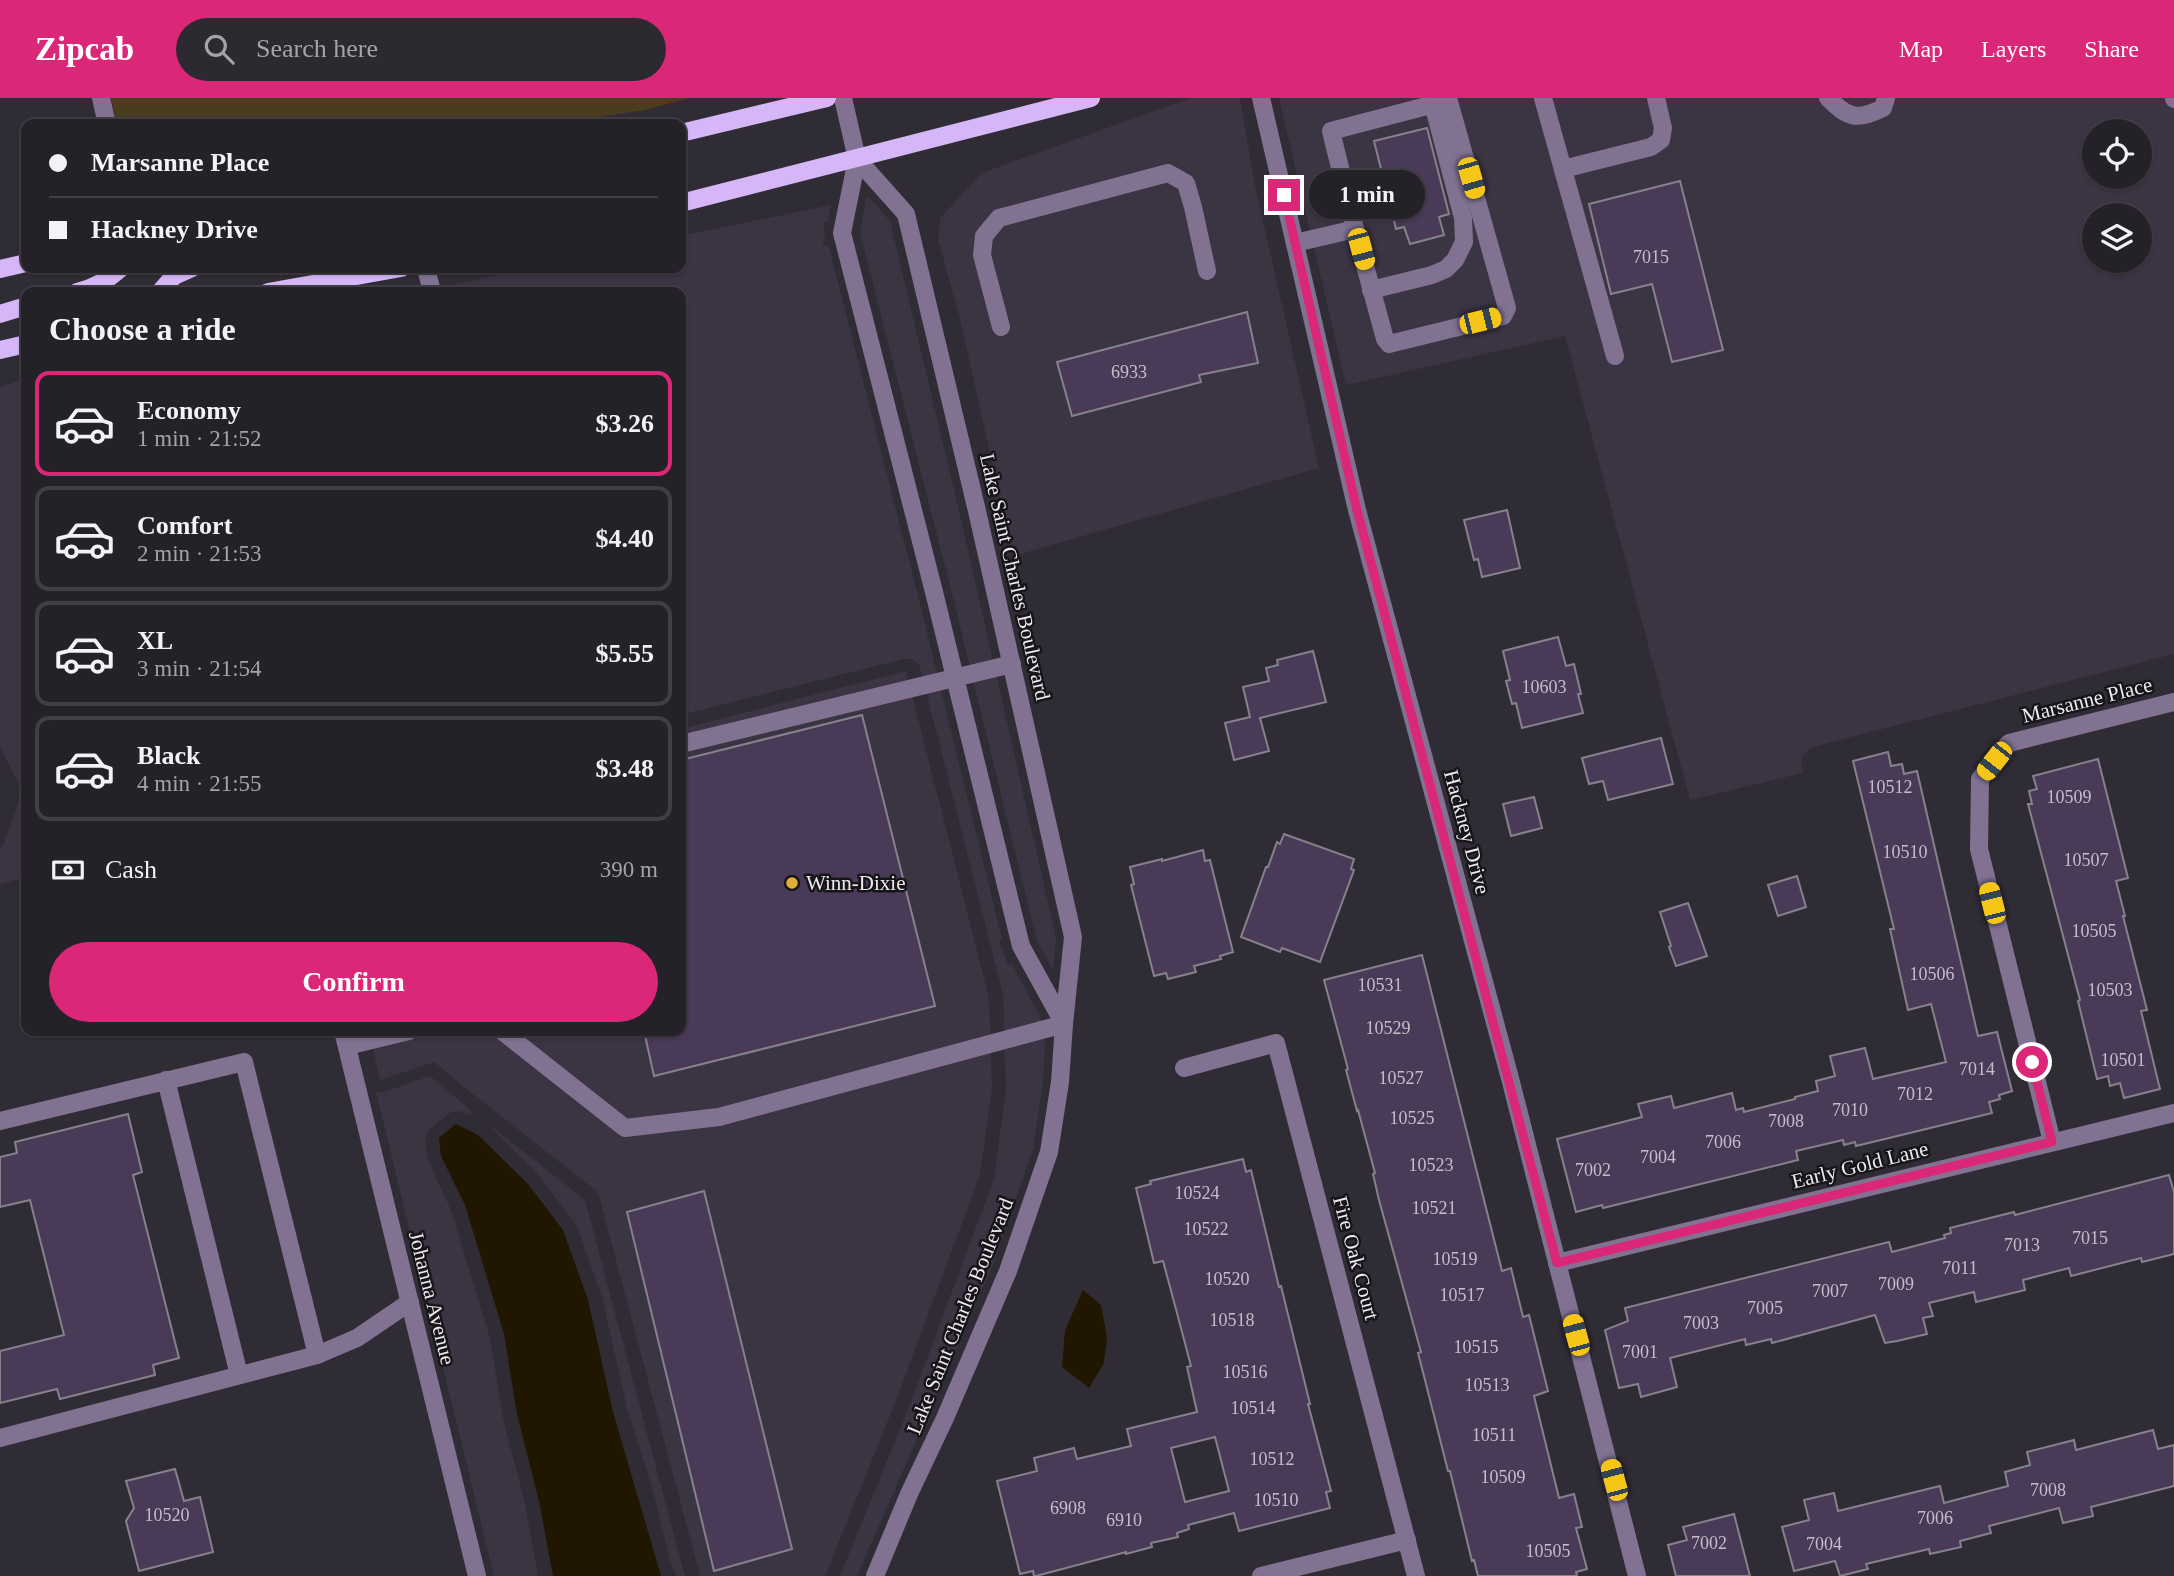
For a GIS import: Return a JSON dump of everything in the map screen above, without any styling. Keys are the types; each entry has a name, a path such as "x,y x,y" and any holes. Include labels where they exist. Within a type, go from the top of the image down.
{"main road":[{"path":"686,132 827,98"},
{"path":"686,203 1091,98"},
{"path":"0,269 21,263"},
{"path":"90,287 115,273"},
{"path":"164,287 174,276 181,273"},
{"path":"296,287 373,273"},
{"path":"0,314 21,308"},
{"path":"0,350 21,345"}],"street":[{"path":"101,98 106,119"},
{"name":"Lake Saint Charles Boulevard","path":"843,98 857,159 842,233 956,677 1021,946 1063,1024"},
{"name":"Hackney Drive","path":"1261,98 1357,510 1557,1263 1637,1576"},
{"path":"1543,98 1615,356"},
{"path":"1563,169 1651,147 1661,140 1663,128 1656,98"},
{"path":"1828,98 1842,113 1864,117 1882,108 1886,98"},
{"path":"1443,101 1507,308 1503,316 1389,344 1385,339 1371,290 1331,131 1443,101"},
{"path":"1371,290 1446,269 1455,260 1464,242 1463,218 1443,101"},
{"name":"Lake Saint Charles Boulevard","path":"857,159 906,214 1073,937 1063,1024 1060,1082 1049,1152 1008,1271 875,1576"},
{"path":"1001,327 982,255 984,236 999,218 1168,173 1185,184 1193,207 1207,271"},
{"path":"1295,243 1355,229"},
{"path":"686,743 1012,664"},
{"name":"Marsanne Place","path":"2052,1142 1979,849 1980,779 2009,743 2174,702"},
{"path":"508,1036 625,1128 719,1117 1063,1024"},
{"path":"345,1038 363,1036"},
{"name":"Johanna Avenue","path":"345,1038 477,1576"},
{"name":"Fire Oak Court","path":"1184,1068 1276,1043 1416,1576"},
{"path":"0,1121 244,1062 317,1355"},
{"path":"166,1080 239,1375"},
{"name":"Early Gold Lane","path":"1557,1263 2174,1113"},
{"path":"0,1438 317,1355 357,1338 410,1302"},
{"path":"1261,1576 1407,1540"}],"shaded area":[{"path":"111,98 689,98 645,110 585,119 116,119"},
{"path":"1190,98 1240,98 1255,186 1319,468 1013,556 960,319 938,239 940,218 982,173"},
{"path":"1279,98 2174,98 2174,654 1812,747 1802,756 1803,773 1690,800 1565,336 1346,385"},
{"path":"869,197 890,221 960,515 1056,938 1053,970 1037,941 860,232 866,198"},
{"path":"831,205 828,221 823,223 823,246 829,247 918,596 1002,939 999,941 1008,965 1012,964 1046,1028 1043,1081 1033,1149 992,1267 857,1576 840,1576 909,1407 994,1179 1006,1089 1003,994 919,664 912,659 903,659 686,714 686,287 443,287 507,273 686,273 686,235"},
{"path":"21,381 21,796 20,787 0,746 0,387"},
{"path":"906,671 989,998 992,1088 980,1175 895,1403 825,1576 700,1576 598,1192 434,1062 380,1080 370,1036 686,1036 686,728"},
{"path":"21,796 21,878 0,884 0,848"},
{"path":"430,1076 474,1113 468,1115 460,1111 451,1112 430,1129 425,1136 427,1158 451,1210 490,1338 503,1418 525,1504 538,1576 494,1576 376,1092 384,1092"},
{"path":"486,1122 585,1200 685,1576 676,1576 670,1560 653,1491 627,1408 602,1297 577,1226 540,1177"},
{"path":"456,1124 478,1135 528,1184 563,1230 588,1300 613,1412 661,1576 553,1576 539,1501 517,1414 504,1334 465,1205 441,1156 439,1138"},
{"path":"1083,1290 1101,1305 1107,1337 1104,1363 1089,1388 1062,1367 1065,1330"}],"building":[{"path":"1427,128 1449,214 1439,217 1444,235 1410,244 1404,227 1396,229 1374,141"},
{"path":"1680,181 1723,350 1672,362 1652,284 1611,294 1589,204"},
{"path":"1247,312 1258,363 1199,375 1201,382 1072,416 1057,362"},
{"path":"1507,510 1520,568 1482,577 1478,559 1474,560 1464,520"},
{"path":"1558,637 1566,666 1574,664 1583,713 1522,728 1516,703 1512,704 1506,681 1510,680 1503,651"},
{"path":"1313,651 1326,702 1260,718 1269,751 1234,760 1225,723 1250,717 1243,687 1269,681 1266,668 1278,665 1277,660"},
{"name":"Winn-Dixie","path":"862,715 935,1006 654,1076 645,1036 686,1036 686,759"},
{"path":"1661,738 1673,784 1608,800 1603,781 1589,784 1582,758"},
{"path":"1888,752 1891,766 1902,764 1904,774 1917,771 1978,1036 1997,1032 2012,1091 1989,1102 1992,1113 1856,1146 1855,1142 1844,1145 1843,1140 1796,1151 1798,1160 1603,1208 1602,1205 1576,1212 1557,1139 1642,1117 1638,1104 1671,1096 1674,1108 1732,1093 1736,1110 1743,1108 1744,1112 1818,1091 1816,1081 1835,1076 1830,1056 1865,1048 1873,1079 1946,1062 1931,1004 1908,1010 1890,929 1894,929 1853,761"},
{"path":"2098,759 2128,878 2116,881 2147,1010 2141,1011 2160,1089 2124,1098 2120,1083 2110,1086 2108,1076 2097,1079 2078,1001 2080,1000 2028,804 2032,804 2029,791 2037,789 2033,776"},
{"path":"1534,797 1542,828 1511,836 1503,804"},
{"path":"1284,834 1354,859 1351,869 1354,870 1320,962 1282,948 1280,952 1241,937 1266,867 1277,842 1280,844"},
{"path":"1203,850 1205,861 1210,860 1233,952 1220,956 1221,959 1194,966 1196,972 1168,979 1166,973 1154,976 1131,885 1134,884 1130,867"},
{"path":"1797,876 1806,907 1778,916 1768,885"},
{"path":"1688,903 1707,956 1676,966 1660,912"},
{"path":"1422,955 1502,1271 1511,1268 1523,1317 1529,1315 1548,1391 1534,1396 1559,1498 1574,1494 1582,1527 1576,1528 1587,1569 1576,1572 1577,1576 1478,1576 1448,1471 1418,1353 1421,1352 1346,1070 1348,1069 1324,980"},
{"path":"128,1114 142,1172 133,1175 179,1358 153,1365 155,1375 60,1399 57,1389 0,1403 0,1351 64,1335 30,1200 0,1207 0,1157 17,1153 15,1142"},
{"path":"1243,1159 1246,1172 1251,1170 1331,1491 1326,1492 1330,1508 1239,1531 1234,1513 1188,1525 1189,1529 1177,1533 1178,1537 1151,1543 1152,1547 1036,1576 1033,1571 1020,1574 997,1481 1037,1471 1034,1458 1074,1448 1077,1459 1131,1446 1127,1429 1197,1412 1187,1367 1191,1366 1163,1261 1154,1263 1136,1188 1151,1184 1150,1181","holes":["1215,1437 1229,1491 1185,1502 1171,1448"]},
{"path":"2169,1175 2174,1192 2174,1254 2142,1262 2141,1258 2071,1276 2069,1268 2023,1280 2025,1290 1976,1302 1974,1292 1929,1303 1933,1316 1923,1318 1927,1334 1885,1343 1875,1315 1772,1343 1771,1339 1746,1345 1745,1339 1670,1358 1677,1387 1641,1397 1638,1384 1619,1388 1605,1330 1628,1321 1625,1308 1889,1242 1892,1252 1945,1238 1944,1235 1951,1233 1950,1228 2014,1212 2015,1215"},
{"path":"704,1191 792,1549 714,1571 627,1212"},
{"path":"2153,1430 2158,1449 2174,1445 2174,1486 2091,1507 2093,1516 2063,1523 2059,1508 1989,1526 1991,1533 1960,1541 1961,1547 1930,1554 1929,1549 1866,1564 1868,1569 1840,1576 1835,1561 1794,1571 1782,1527 1809,1520 1804,1500 1834,1493 1838,1511 1940,1486 1944,1503 2008,1486 2005,1472 2030,1465 2027,1452 2074,1440 2076,1450"},
{"path":"175,1469 184,1501 200,1497 213,1552 139,1571 126,1521 134,1508 126,1481"},
{"path":"1734,1514 1750,1576 1676,1576 1668,1545 1687,1540 1683,1527"}],"place":[{"name":"Winn-Dixie","path":"792,883"}],"route":[{"path":"1284,195 1357,510 1557,1263 2052,1142 2032,1062"}]}
